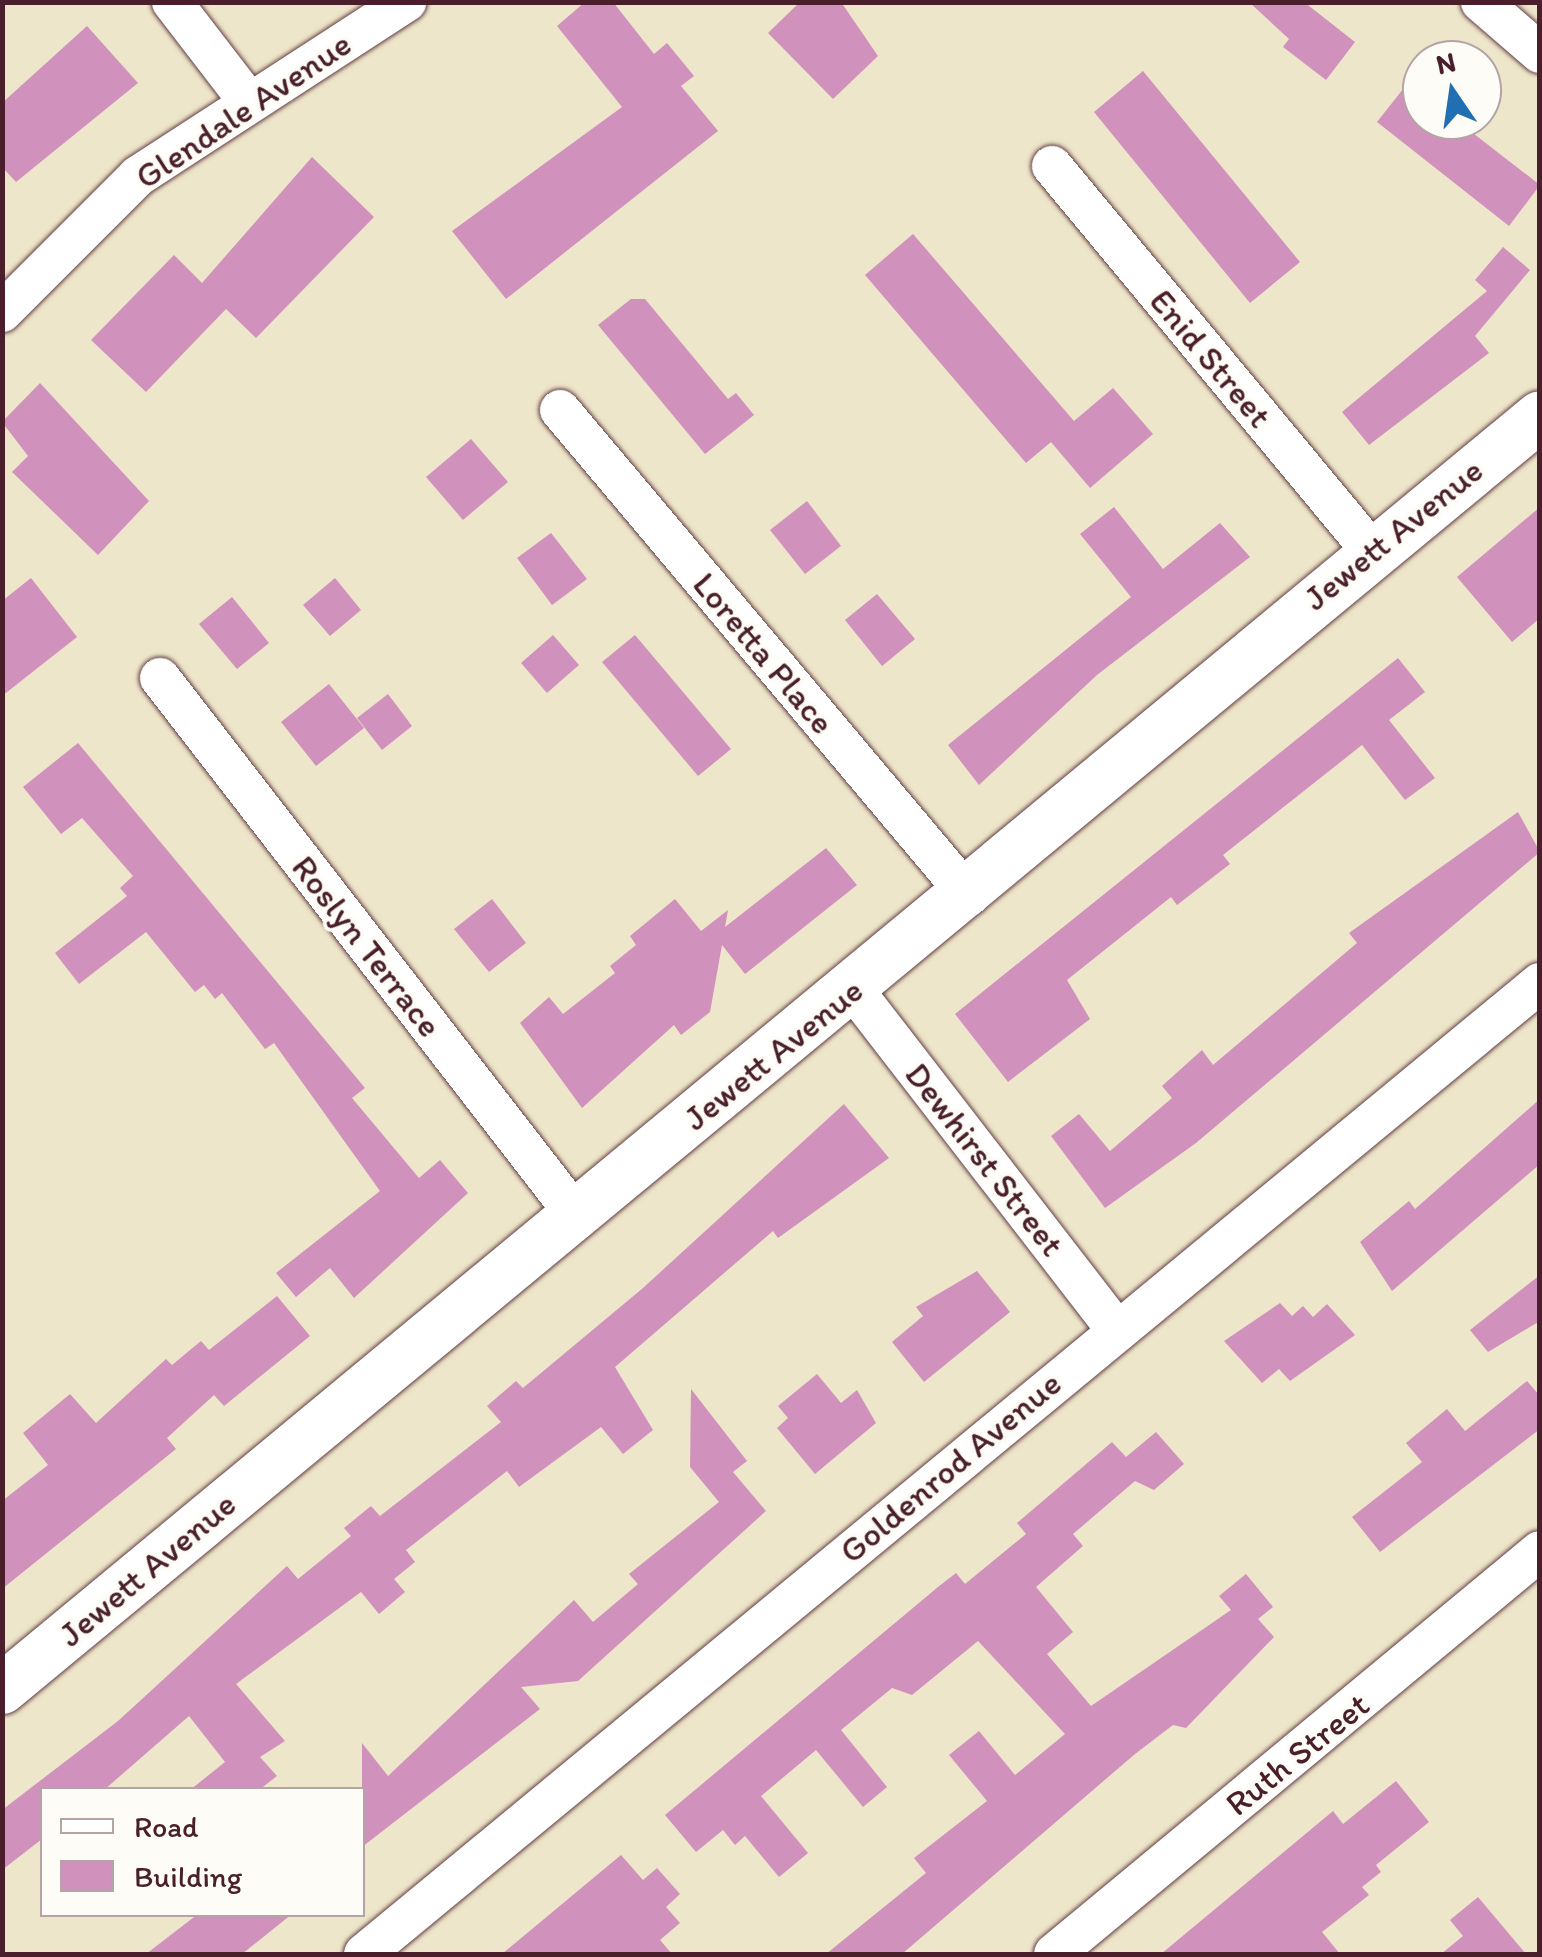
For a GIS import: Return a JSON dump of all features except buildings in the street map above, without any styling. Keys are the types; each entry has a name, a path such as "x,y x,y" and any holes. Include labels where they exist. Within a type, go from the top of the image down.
{"main road":[{"name":"Jewett Avenue","path":"2,1689 575,1214 969,896 1370,549 1540,416"}],"street":[{"path":"172,2 250,102"},
{"name":"Glendale Avenue","path":"2,312 138,176 406,2"},
{"path":"1480,2 1540,54"},
{"name":"Enid Street","path":"1052,166 1370,549"},
{"name":"Loretta Place","path":"560,410 969,896"},
{"name":"Roslyn Terrace","path":"160,678 575,1214"},
{"name":"Goldenrod Avenue","path":"364,1954 1116,1329 1540,983"},
{"name":"Dewhirst Street","path":"853,989 1116,1329"},
{"name":"Ruth Street","path":"1054,1954 1540,1551"}]}
